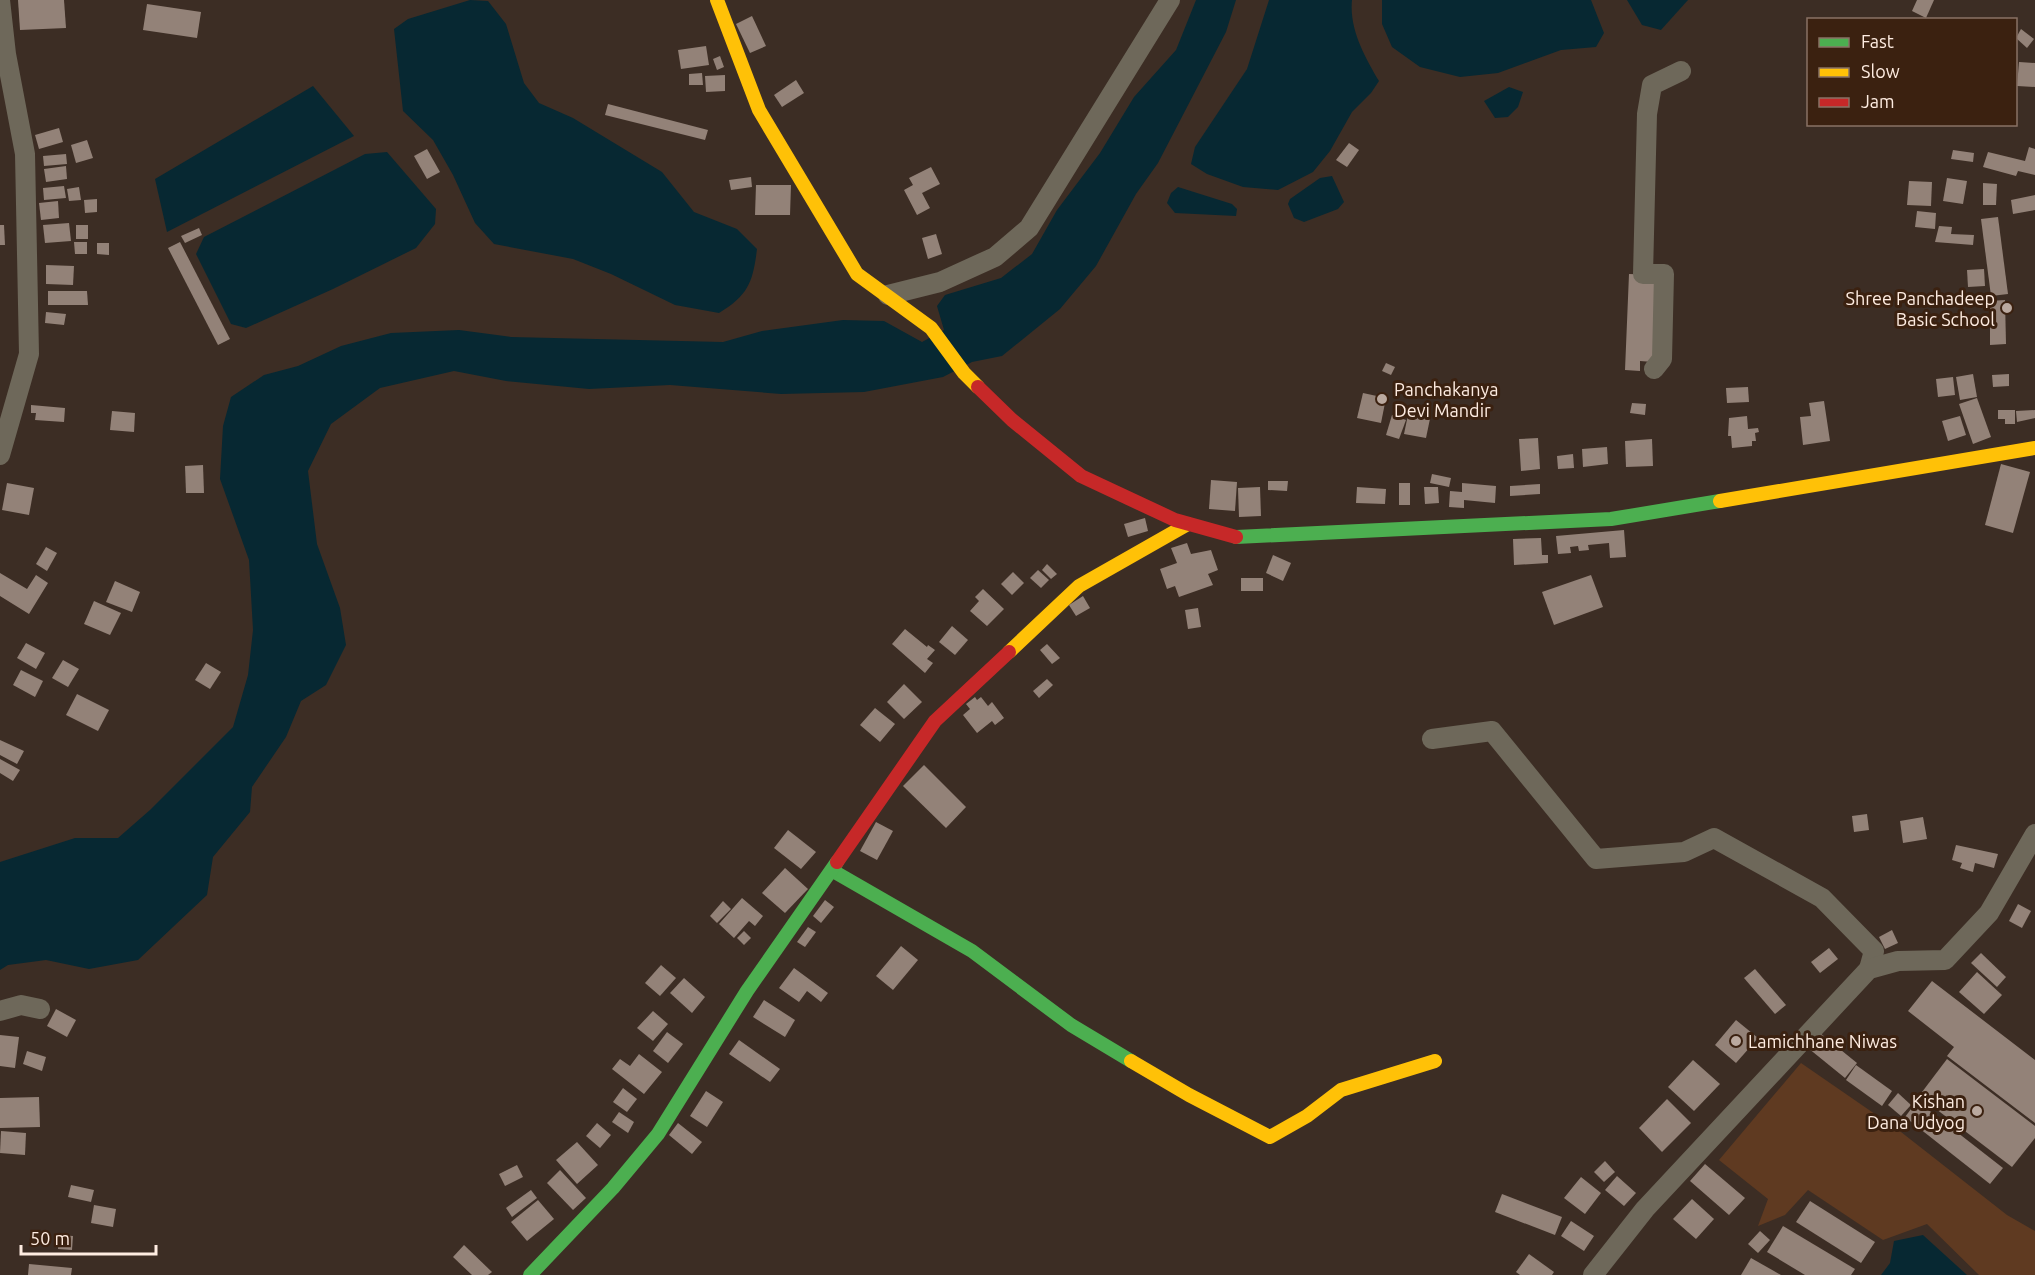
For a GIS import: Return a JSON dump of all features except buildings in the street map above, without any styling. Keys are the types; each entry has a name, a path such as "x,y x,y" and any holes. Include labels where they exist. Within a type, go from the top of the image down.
{"street":[{"path":"0,0 6,54 25,154 29,354 0,455"},
{"path":"717,0 759,110 821,210 857,274 931,328 964,374 1012,420 1081,476 1188,524 1239,538 1611,519 2035,448"},
{"path":"888,295 940,282 995,257 1029,228 1170,0"},
{"path":"1654,369 1662,359 1664,274 1643,274 1647,114 1652,85 1681,71"},
{"path":"530,1275 613,1188 658,1134 747,991 833,871 935,721 1079,586 1188,524"},
{"path":"1432,739 1492,730 1596,859 1684,852 1714,838 1822,898 1874,951 1869,969 1645,1209 1593,1275"},
{"path":"1869,969 1898,961 1945,960 1989,913 2035,834"},
{"path":"833,871 972,951 1071,1025 1189,1095 1270,1137 1307,1116 1341,1090 1435,1061"},
{"path":"0,1011 21,1005 40,1009"}],"shaded area":[{"path":"1801,1063 1901,1132 2007,1215 2035,1231 2035,1275 1979,1275 1927,1224 1883,1240 1808,1190 1785,1215 1758,1226 1768,1199 1719,1160"}],"water":[{"path":"470,0 488,1 506,24 524,83 539,103 573,118 662,172 694,212 737,229 757,249 751,279 737,300 719,313 675,305 611,274 573,259 494,244 475,223 453,175 433,140 403,111 394,29 408,19"},
{"path":"1196,0 1236,0 1226,32 1158,163 1136,194 1096,266 1060,309 1002,356 972,362 943,377 864,392 781,394 670,385 589,389 506,381 454,371 380,388 331,424 308,471 317,544 340,608 346,645 326,685 301,701 286,737 252,787 250,812 213,857 207,895 138,960 89,969 46,960 8,965 0,970 0,862 75,838 118,838 150,810 233,727 248,675 253,630 249,560 220,479 223,426 231,397 264,375 298,366 341,346 391,333 459,330 511,337 723,342 762,331 843,320 884,321 922,342 944,330 937,306 945,295 1001,278 1032,254 1057,210 1100,153 1134,97 1176,50"},
{"path":"1269,0 1352,0 1356,32 1379,81 1371,93 1352,112 1330,151 1313,172 1278,190 1243,187 1207,174 1191,164 1195,147 1247,69"},
{"path":"1382,0 1591,0 1604,33 1596,47 1561,50 1498,73 1460,77 1420,67 1392,47 1382,24"},
{"path":"1627,0 1688,0 1661,30 1642,25"},
{"path":"313,86 354,136 167,232 155,179"},
{"path":"1509,87 1523,92 1518,107 1508,117 1495,118 1484,101"},
{"path":"387,152 436,209 435,224 416,248 246,328 231,324 196,254 204,237 365,154"},
{"path":"1332,176 1344,202 1338,209 1304,222 1294,218 1288,204 1290,199 1320,178"},
{"path":"1178,187 1232,204 1237,209 1236,216 1175,213 1167,203 1171,193"},
{"path":"1923,1235 1967,1275 1881,1275 1890,1263 1894,1241"}],"traffic: fast":[{"path":"1236,537 1611,519 1720,501"},
{"path":"530,1275 613,1188 658,1134 747,991 837,862"},
{"path":"833,871 972,951 1071,1025 1131,1061"}],"traffic: slow":[{"path":"717,0 759,110 857,274 931,328 964,373 978,387"},
{"path":"1720,501 2035,448"},
{"path":"1009,652 1079,586 1188,524"},
{"path":"1131,1061 1189,1095 1270,1137 1307,1116 1341,1090 1435,1061"}],"traffic: jam":[{"path":"978,387 1012,420 1081,476 1175,520 1236,537"},
{"path":"837,862 935,721 1009,652"}],"place":[{"name":"Shree Panchadeep Basic School","path":"2007,308"},
{"name":"Panchakanya Devi Mandir","path":"1382,399"},
{"name":"Lamichhane Niwas","path":"1736,1041"},
{"name":"Kishan Dana Udyog","path":"1977,1111"}]}
